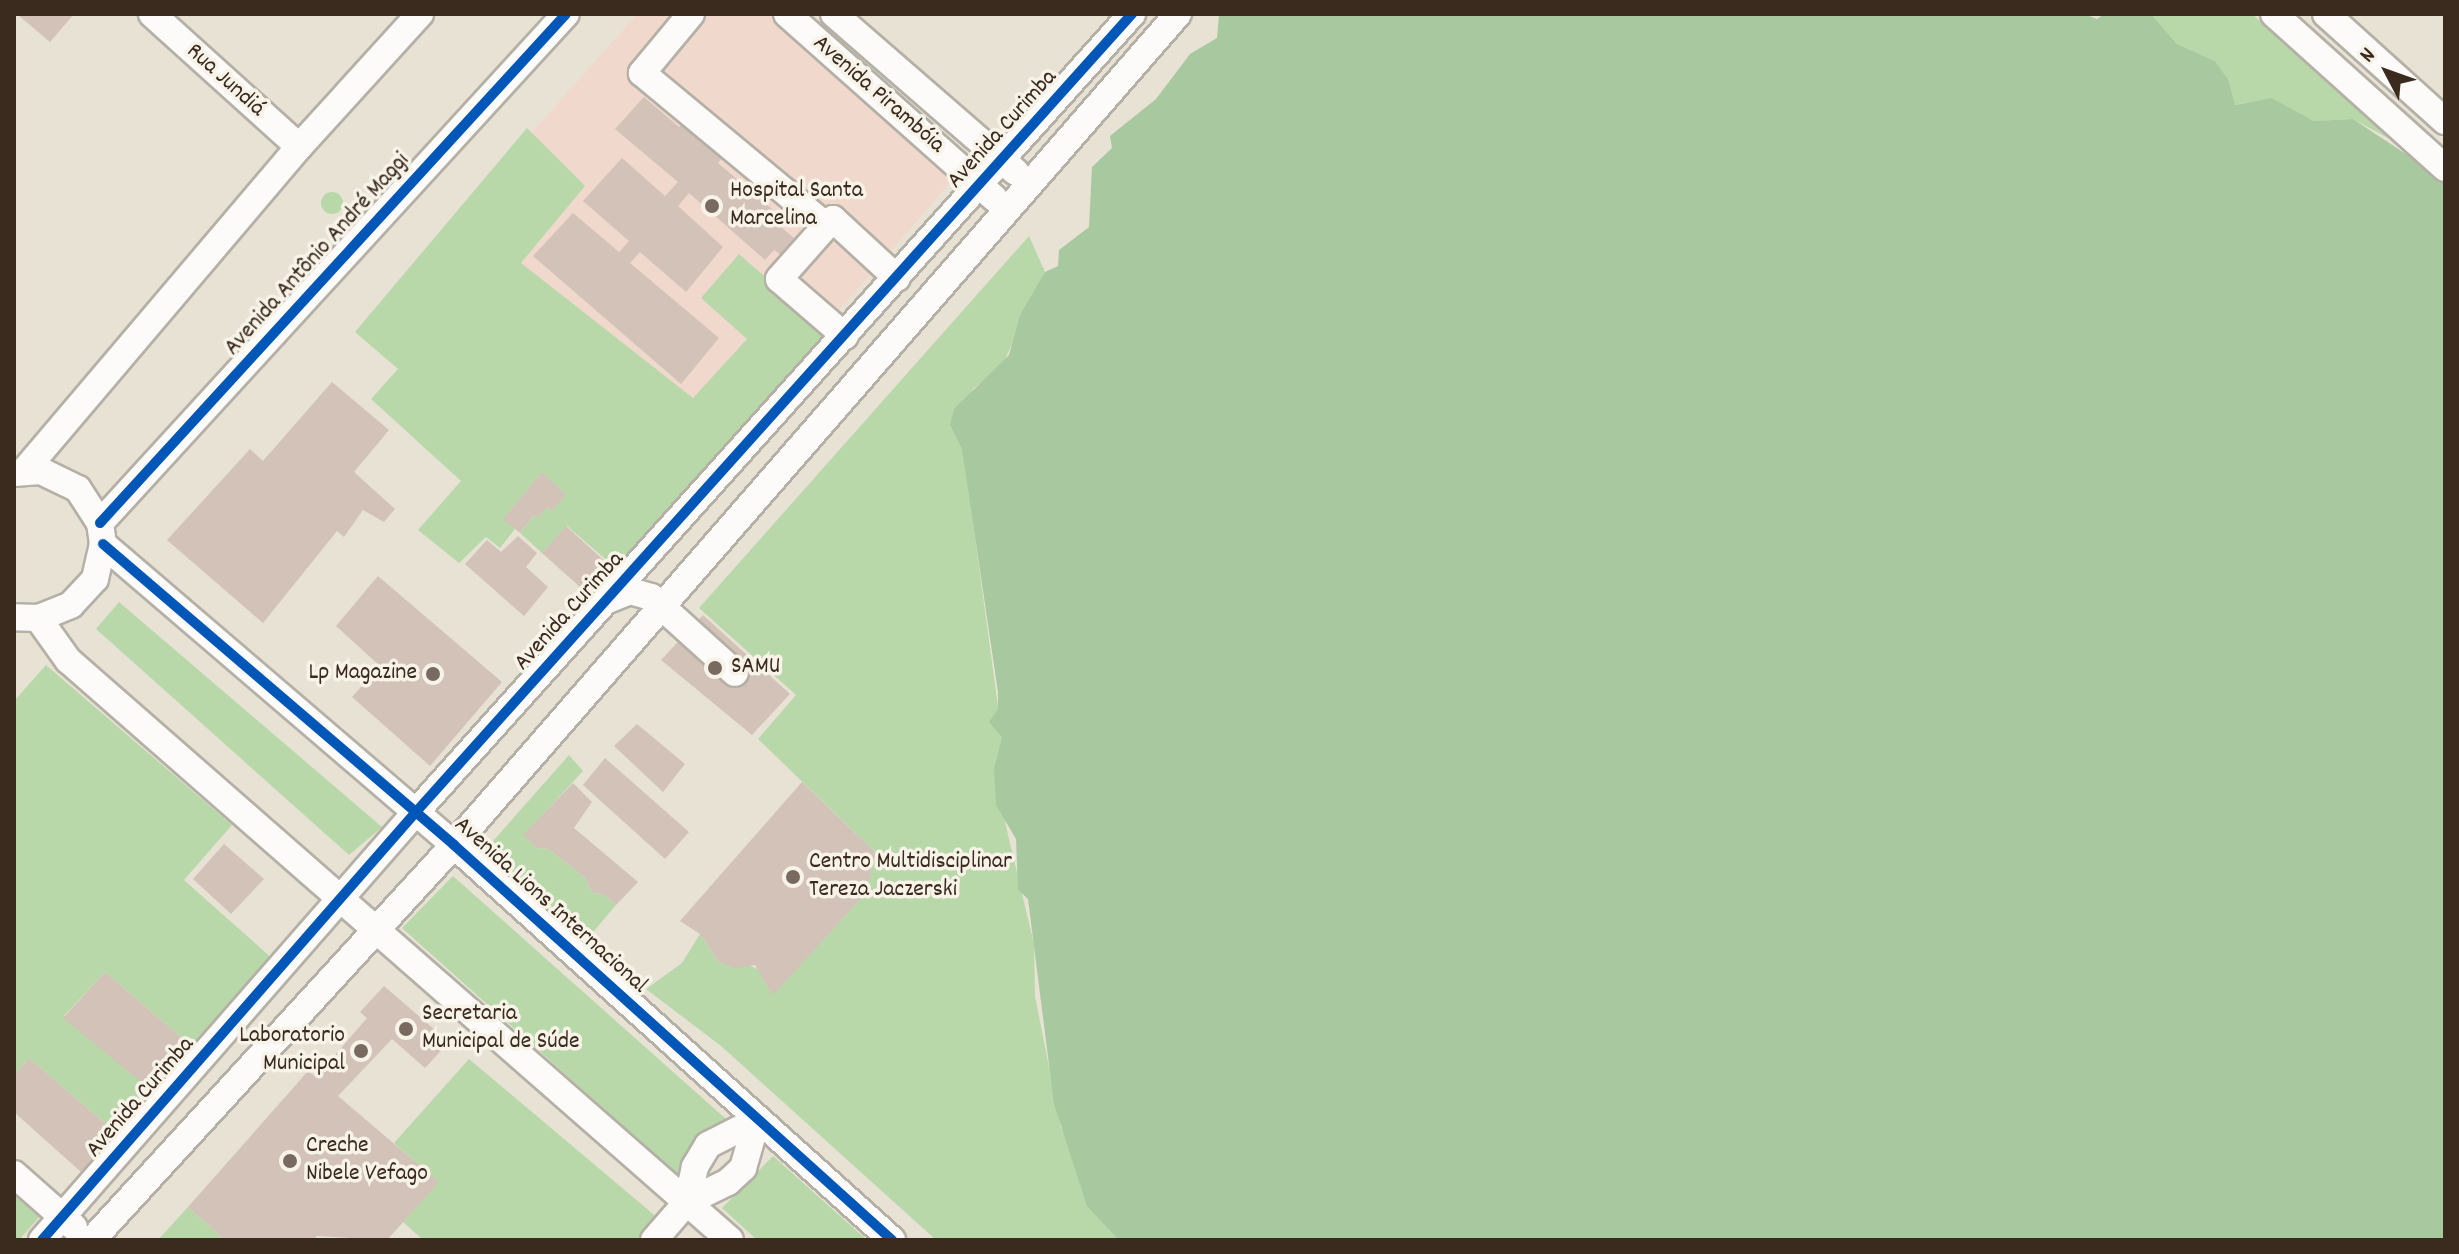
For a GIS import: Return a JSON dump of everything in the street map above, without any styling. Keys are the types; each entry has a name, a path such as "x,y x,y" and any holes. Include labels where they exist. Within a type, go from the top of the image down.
{"street":[{"name":"Rua Jundiá","path":"152,14 299,147"},
{"path":"101,534 71,483 18,468 299,147 420,14"},
{"name":"Avenida Antônio André Maggi","path":"24,623 55,614 85,593 95,579 101,534 566,14"},
{"path":"691,14 642,73 826,226"},
{"name":"Avenida Pirambóia","path":"787,14 1005,208"},
{"name":"Avenida Pirambóia","path":"834,14 1028,182"},
{"name":"Avenida Curimba","path":"42,1240 341,902 415,813 1132,14"},
{"path":"14,1174 90,1240 454,845 1005,208 1178,14"},
{"path":"2326,14 2445,121"},
{"path":"2286,18 2445,168"},
{"path":"845,336 779,279 826,226 833,219 897,278"},
{"name":"Avenida Lions Internacional","path":"101,534 454,845 892,1240"},
{"path":"608,600 630,591 661,606 739,669 682,605 694,567"},
{"path":"24,623 730,1240"},
{"path":"687,1202 695,1167 708,1145 757,1120"},
{"path":"654,1240 687,1202 728,1182 743,1168 757,1120"}],"shaded area":[{"path":"637,14 775,14 962,169 712,456 450,225"}],"green space":[{"path":"1219,14 2084,14 2097,19 2104,14 2151,14 2177,44 2215,61 2228,79 2235,105 2271,98 2314,121 2353,119 2445,180 2445,1240 1119,1240 1087,1206 1054,1104 1028,899 1018,890 1016,839 996,805 994,769 1002,737 989,722 998,709 998,692 962,449 950,425 954,409 1009,355 1020,315 1045,272 1058,266 1059,250 1089,227 1092,167 1112,148 1110,136 1156,99 1190,54 1217,38"},
{"path":"2151,14 2252,14 2397,143 2353,119 2314,121 2266,99 2234,105 2228,79 2215,61 2177,44"},
{"path":"527,128 585,186 521,263 693,398 747,339 701,298 739,254 832,335 618,570 567,526 542,553 520,533 534,515 538,518 547,507 552,511 565,495 542,472 504,518 515,529 500,548 486,537 459,563 418,530 461,481 371,399 398,369 355,332"},
{"path":"328,192 336,192 343,203 336,214 328,214 321,207 321,199"},
{"path":"1029,236 1045,272 1002,366 974,388 950,425 963,449 1002,736 1005,822 1034,944 1035,996 1061,1128 1141,1240 936,1240 721,1046 646,989 682,963 700,934 719,962 745,963 761,971 773,994 865,894 876,853 758,739 796,695 699,608"},
{"path":"119,602 382,827 349,855 96,629"},
{"path":"46,665 232,825 184,880 275,961 198,1052 105,972 64,1016 158,1096 121,1137 29,1058 14,1075 14,701"},
{"path":"569,755 583,771 524,835 537,848 549,849 584,877 593,893 603,894 616,905 588,938 486,849"},
{"path":"453,876 726,1119 680,1177 402,928"},
{"path":"469,1059 659,1219 639,1240 423,1240 403,1222 438,1182 394,1143"},
{"path":"773,1156 867,1240 757,1240 722,1208"},
{"path":"14,1191 41,1215 19,1240 14,1240"},
{"path":"188,1207 225,1240 158,1240"}],"building":[{"path":"17,14 74,14 50,42"},
{"path":"644,97 679,127 689,116 737,141 718,163 787,222 782,228 800,243 787,259 774,250 765,260 689,193 678,206 723,247 686,292 640,252 630,263 719,338 681,384 533,256 573,213 619,252 629,241 583,201 622,158 665,196 678,182 615,129"},
{"path":"332,382 389,430 354,472 395,509 384,522 363,510 344,537 337,531 263,623 167,540 250,449 263,461"},
{"path":"542,472 566,495 552,511 547,507 538,518 534,515 520,533 503,519"},
{"path":"566,526 608,564 589,584 594,590 589,595 542,553"},
{"path":"518,536 537,553 526,567 548,587 524,616 465,564 487,540 501,552"},
{"name":"Lp Magazine","path":"378,576 502,682 430,766 352,697 380,666 336,626"},
{"name":"SAMU","path":"703,615 790,694 752,735 661,660"},
{"path":"637,724 685,764 663,792 614,746"},
{"path":"605,758 689,832 665,859 583,785"},
{"name":"Centro Multidisciplinar Tereza Jaczerski","path":"802,782 876,853 865,894 773,995 755,965 735,968 719,962 700,934 680,921"},
{"path":"573,783 592,802 574,828 638,882 616,905 603,894 593,893 584,877 549,849 537,848 523,835"},
{"path":"224,844 264,879 231,914 193,879"},
{"path":"105,972 198,1052 158,1096 63,1018"},
{"path":"384,986 449,1042 425,1068 392,1039 338,1096 439,1182 387,1240 317,1236 313,1240 225,1240 188,1207 308,1071 316,1077 367,1018 360,1012"},
{"path":"29,1058 115,1132 81,1172 14,1112 14,1075"}],"cycle path":[{"path":"100,523 566,14"},
{"path":"42,1240 415,813 1132,14"},
{"path":"103,544 454,845 892,1240"}],"place":[{"name":"Hospital Santa Marcelina","path":"712,206"},
{"name":"SAMU","path":"715,668"},
{"name":"Lp Magazine","path":"433,674"},
{"name":"Centro Multidisciplinar Tereza Jaczerski","path":"793,877"},
{"name":"Secretaria Municipal de Súde","path":"406,1029"},
{"name":"Laboratorio Municipal","path":"361,1051"},
{"name":"Creche Nibele Vefago","path":"290,1161"}]}
